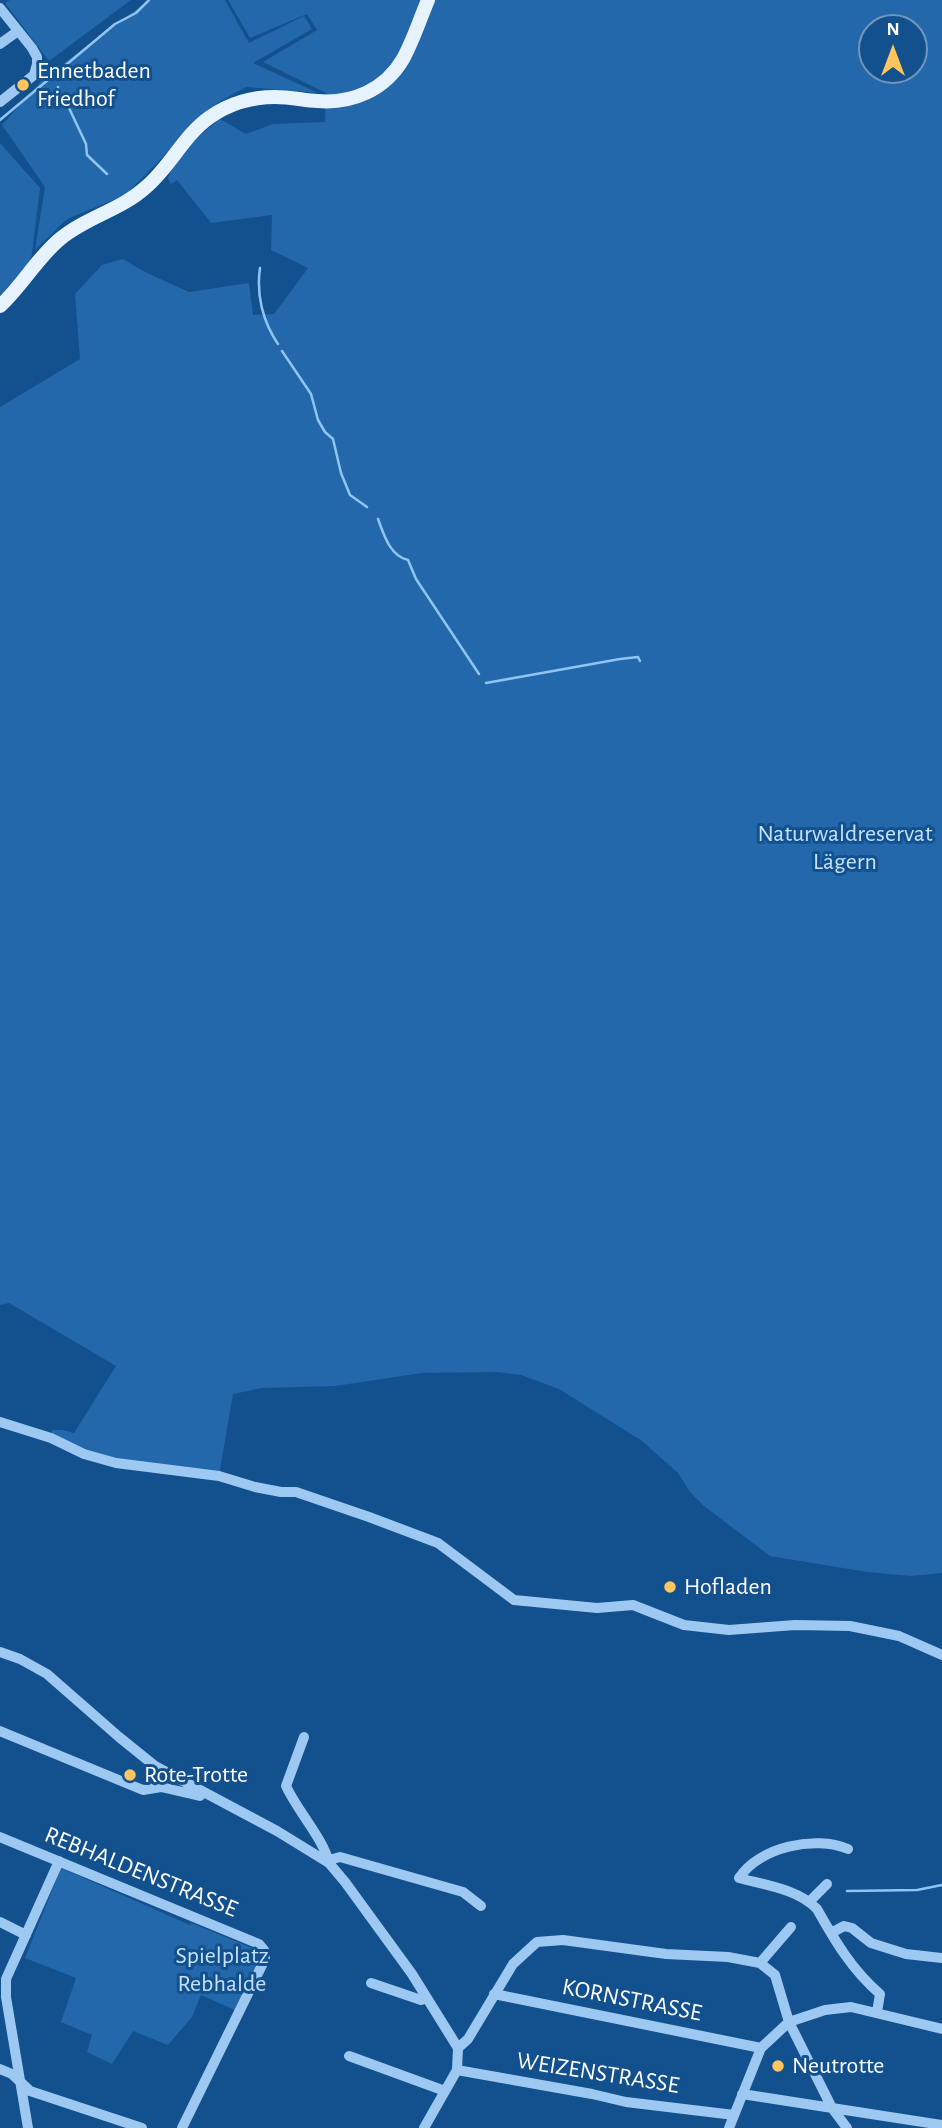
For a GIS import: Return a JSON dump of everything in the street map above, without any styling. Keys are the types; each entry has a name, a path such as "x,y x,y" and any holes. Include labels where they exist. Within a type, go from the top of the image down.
{"main road":[{"path":"0,306 58,240 82,223 135,197 158,177 194,131 221,110 245,100 262,97 335,102 371,91 394,71 403,58 428,0"}],"street":[{"path":"0,8 37,57 36,71 23,85 0,102"},
{"path":"0,44 18,31"},
{"path":"0,1422 51,1438 84,1454 116,1463 219,1476 255,1487 296,1492 344,1508 438,1543 514,1600 597,1608 633,1605 684,1625 729,1630 795,1625 850,1626 899,1636 942,1655"},
{"path":"0,1651 47,1674 155,1766 277,1831 329,1863 427,1998 458,2048 457,2070 424,2128"},
{"path":"0,1731 143,1790 161,1787 200,1796 202,1793"},
{"path":"304,1737 286,1786 294,1804 326,1851 329,1863"},
{"name":"REBHALDENSTRASSE","path":"0,1837 259,1944 264,1950 265,1959 182,2128"},
{"path":"848,1849 819,1842 797,1844 771,1853 745,1869 739,1878 784,1890 810,1901 851,1965 863,1980 880,1994 877,2012"},
{"path":"329,1863 333,1858 340,1857 463,1892 481,1906"},
{"path":"28,2128 3,1997 6,1979 59,1861"},
{"path":"810,1901 827,1884"},
{"path":"0,1922 26,1935"},
{"path":"831,1933 844,1926 852,1928 872,1943 905,1954 942,1958"},
{"path":"760,1963 791,1927"},
{"path":"458,2048 468,2039 506,1973 537,1942 563,1940 666,1954 728,1957 760,1963 775,1975 789,2022 832,2108 847,2128"},
{"path":"371,1983 421,2000 427,1998"},
{"name":"KORNSTRASSE","path":"494,1994 761,2048"},
{"path":"729,2128 761,2048 789,2022 825,2010 851,2007 942,2029"},
{"path":"349,2056 445,2091"},
{"path":"0,2069 21,2081 30,2091 142,2128"},
{"name":"WEIZENSTRASSE","path":"457,2070 626,2102 733,2115"},
{"path":"742,2094 942,2125"}],"green space":[{"path":"10,0 131,0 49,61 5,3"},
{"path":"149,0 225,0 249,43 304,16 312,29 253,63 318,93 246,87 217,103 125,195 67,219 35,250 45,187 2,125 44,78"},
{"name":"Naturwaldreservat Lägern","path":"228,0 942,0 942,1573 911,1576 867,1572 770,1556 704,1506 690,1492 678,1473 642,1441 559,1389 521,1375 497,1372 422,1373 335,1386 262,1388 233,1394 219,1476 149,1469 51,1438 52,1430 74,1433 116,1366 9,1303 0,1305 0,407 80,359 75,294 102,265 123,259 189,292 249,283 253,315 274,314 308,268 271,250 272,215 211,223 177,180 171,184 168,179 182,154 220,119 246,134 273,124 325,122 326,93 263,62 317,30 307,14 250,38"},
{"path":"0,143 40,188 31,261 0,296"},
{"name":"Spielplatz Rebhalde","path":"61,1868 190,1925 191,1923 257,1950 256,1971 237,2011 201,1995 192,2017 168,2045 133,2031 112,2064 87,2052 92,2035 61,2022 76,1978 25,1958"}],"waterway":[{"path":"0,120 115,24 136,13 149,0"},
{"path":"58,87 58,97 69,108 86,144 87,155 107,174"},
{"path":"260,268 262,308 268,327 278,344"},
{"path":"282,351 311,394 318,420 333,439 341,473 350,495 367,507"},
{"path":"378,519 388,544 397,554 408,560 416,579 479,674"},
{"path":"486,683 620,659 638,657 640,661"},
{"path":"847,1891 917,1890 942,1885"}],"place":[{"name":"Ennetbaden Friedhof","path":"23,85"},
{"name":"Hofladen","path":"670,1587"},
{"name":"Rote-Trotte","path":"130,1775"},
{"name":"Neutrotte","path":"778,2066"}]}
